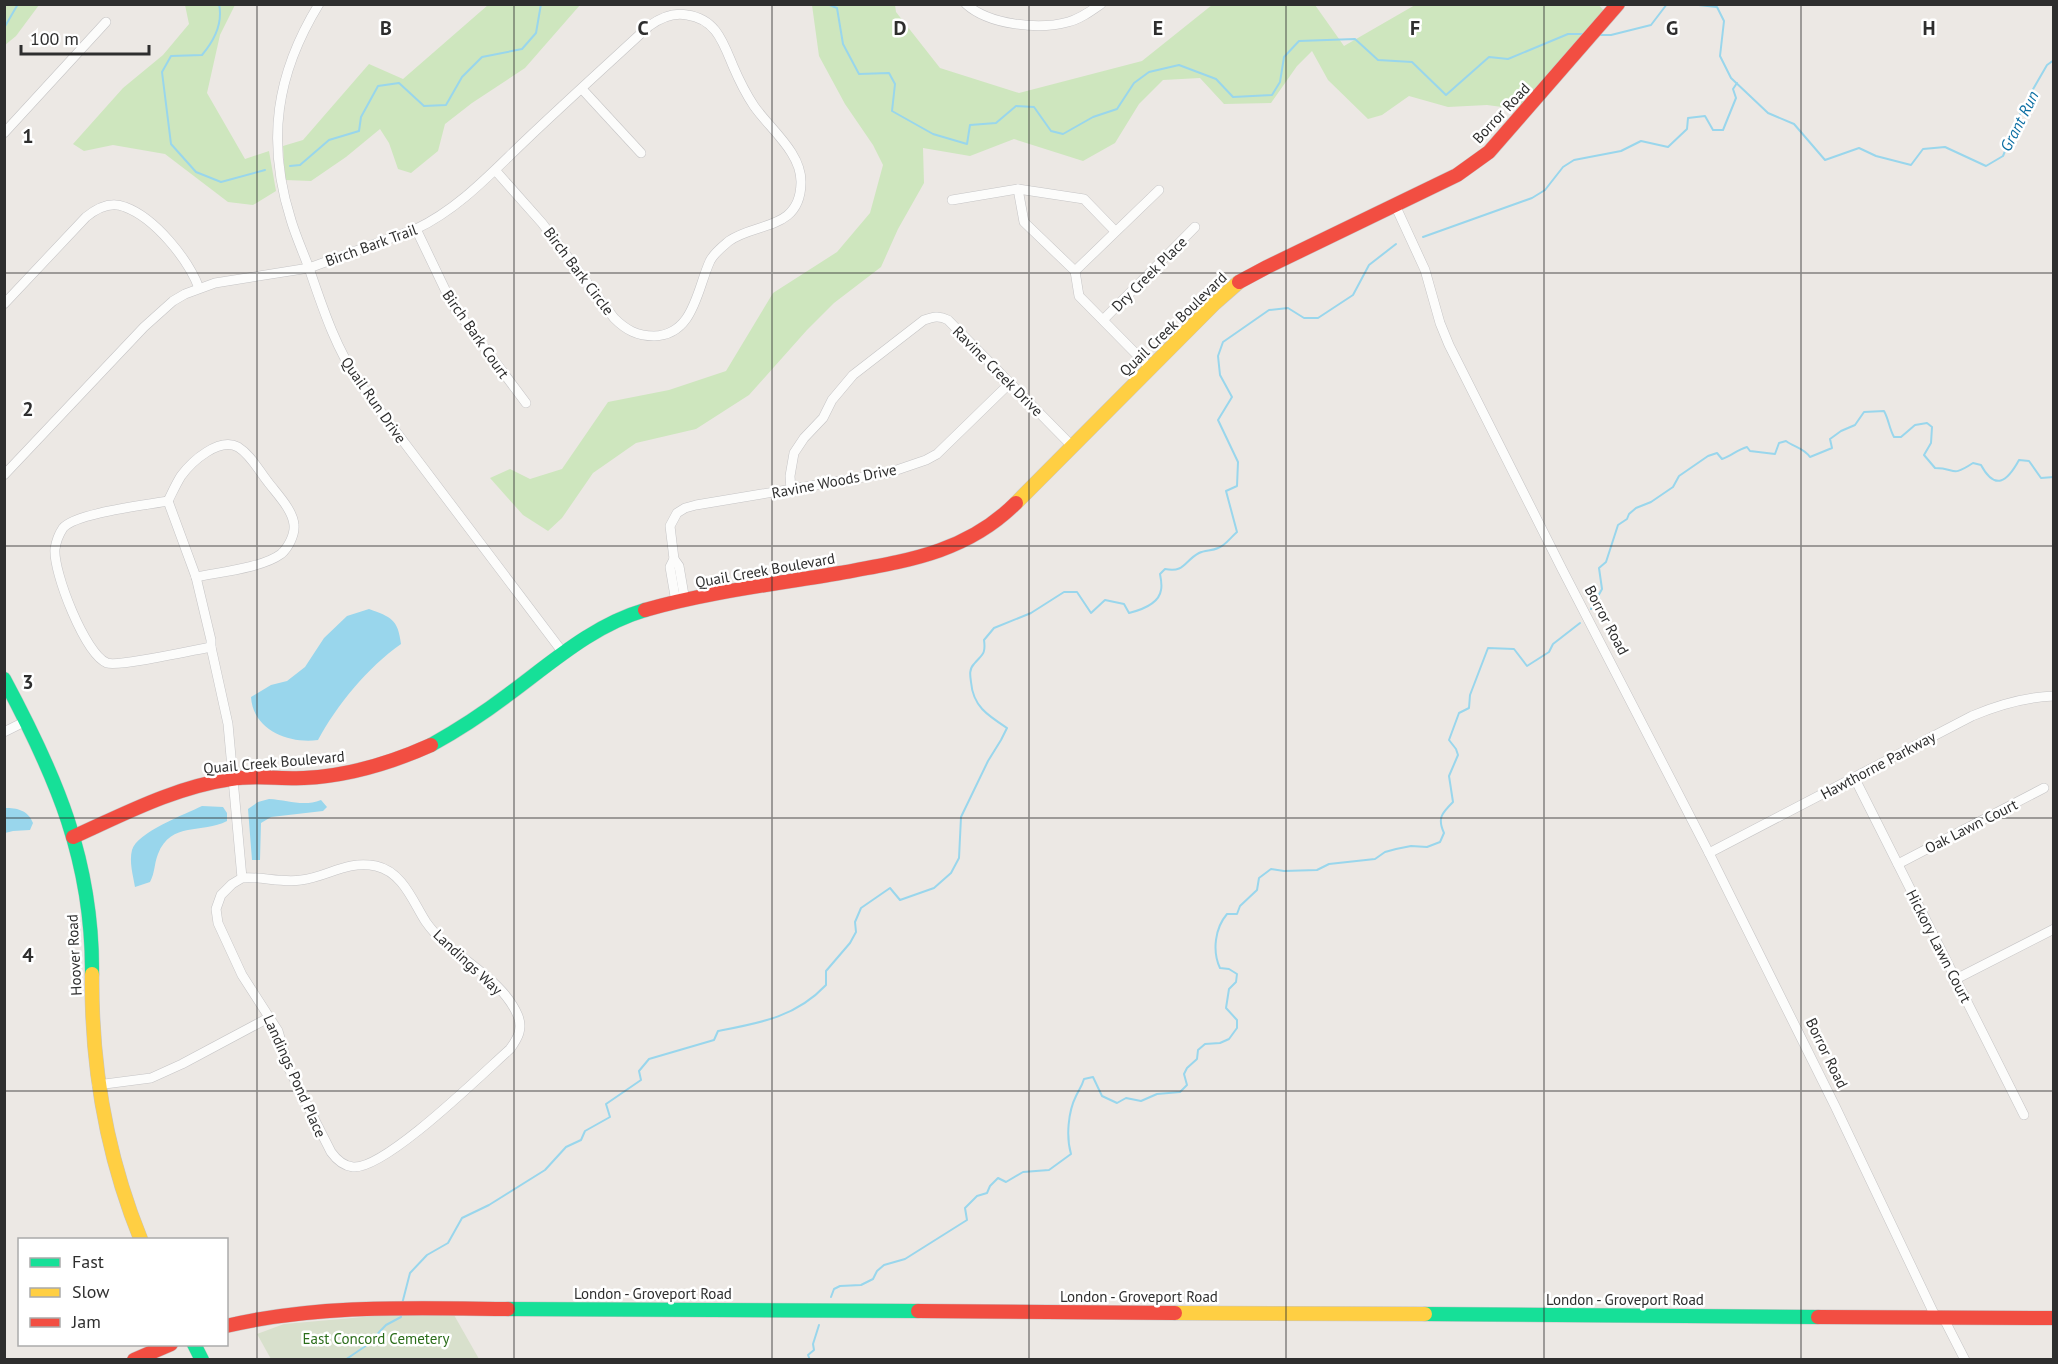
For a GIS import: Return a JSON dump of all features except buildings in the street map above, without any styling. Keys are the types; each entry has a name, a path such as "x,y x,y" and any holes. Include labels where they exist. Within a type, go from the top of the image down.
{"main road":[{"name":"Borror Road","path":"1395,205 1457,174 1489,152 1618,4"},
{"name":"Quail Creek Boulevard","path":"73,837 172,793 205,783 233,778 304,778 335,775 401,758 453,734 564,654 612,623 654,607 912,560 940,552 968,540 1004,515 1215,303 1240,282 1395,205"},
{"name":"Hoover Road","path":"4,679 53,776 80,863 90,919 92,1012 97,1085 109,1149 123,1196 141,1238"},
{"name":"London - Groveport Road","path":"228,1326 262,1317 296,1313 403,1308 2054,1318"},
{"path":"134,1359 166,1346"}],"street":[{"name":"Quail Run Drive","path":"319,4 304,29 284,82 278,106 277,130 284,196 332,333 343,359 360,384 564,654"},
{"path":"966,4 985,16 1002,21 1047,26 1070,22 1101,4"},
{"name":"Birch Bark Trail","path":"4,475 144,327 172,302 199,288 215,283 259,278 309,268 416,229 451,209 659,19 670,15 695,16 714,27 725,46"},
{"path":"4,132 106,22"},
{"name":"Birch Bark Circle","path":"495,170 542,223 623,327 634,334 646,336 660,336 671,331 682,324 689,315 711,259 720,248 744,232 775,224 794,207 799,195 800,171 795,158 754,106 742,86 725,46"},
{"path":"582,89 641,153"},
{"path":"1018,189 1024,222 1075,271 1078,296 1150,368"},
{"path":"952,200 1018,189 1084,198 1115,231"},
{"path":"1075,271 1159,190"},
{"path":"4,304 86,217 94,211 113,205 124,206 141,215 172,244 194,275 199,288"},
{"name":"Borror Road","path":"1395,205 1425,270 1440,323 1449,345 1547,541 1709,853 1940,1318 1965,1359"},
{"name":"Dry Creek Place","path":"1103,320 1195,227"},
{"name":"Birch Bark Court","path":"416,229 452,304 526,403"},
{"name":"Ravine Creek Drive","path":"791,490 790,476 794,453 804,438 823,418 832,400 853,375 924,320 934,316 948,320 1072,446"},
{"name":"Ravine Woods Drive","path":"680,602 679,566 674,559 670,526 677,513 685,508 888,473 926,460 938,454 1010,383"},
{"path":"196,577 268,560 281,554 294,533 294,524 280,498 245,452 236,446 227,444 216,446 185,472 168,501 71,521 63,528 55,551 66,598 81,632 93,652 106,663 136,661 211,647"},
{"path":"168,501 196,577 228,724 242,878"},
{"name":"Hawthorne Parkway","path":"1709,853 1972,716 1990,708 2028,699 2054,696"},
{"path":"4,732 26,721"},
{"name":"Hickory Lawn Court","path":"1854,777 2024,1115"},
{"name":"Oak Lawn Court","path":"1898,864 2044,788"},
{"name":"Landings Way","path":"242,878 298,881 357,864 377,866 408,890 431,928 507,998 517,1015 520,1033 510,1049 437,1115 392,1150 371,1163 354,1167"},
{"name":"Landings Pond Place","path":"242,878 221,895 216,909 218,923 242,975 270,1017 282,1042 289,1069 326,1144 339,1161 354,1167"},
{"path":"1956,979 2054,929"},
{"path":"97,1085 151,1078 270,1017"}],"green space":[{"path":"5,4 39,5 16,36 5,45"},
{"path":"1598,4 1605,12 1517,109 1487,105 1448,107 1409,96 1382,115 1368,119 1328,80 1312,51 1297,66 1271,103 1224,104 1200,78 1163,80 1139,104 1115,143 1083,161 1014,139 970,156 923,148 924,183 898,229 881,267 834,303 749,395 696,429 636,443 593,473 562,518 548,531 523,515 490,478 510,469 530,479 562,469 608,402 669,390 726,371 773,293 837,252 870,213 883,165 873,145 845,104 819,56 812,5 895,5 896,12 940,68 1019,93 1142,61 1212,5 1315,5 1344,46 1415,5"},
{"path":"185,5 235,5 220,35 207,93 245,159 269,151 276,191 253,205 228,202 165,154 113,145 84,151 73,144 123,88 163,55 189,24"},
{"path":"488,5 580,5 525,68 445,124 438,151 411,173 398,169 389,143 380,129 346,157 311,181 285,180 283,146 303,140 369,64 403,79"},
{"name":"East Concord Cemetery","path":"386,1315 454,1315 479,1359 271,1359 257,1334 284,1324"}],"water":[{"path":"369,609 392,620 398,629 401,644 365,675 334,713 318,740 296,740 265,726 253,708 251,697 271,685 287,681 305,667 324,638 347,616"},
{"path":"269,799 302,803 321,800 327,807 323,811 271,817 261,823 260,860 252,860 248,809 258,802"},
{"path":"202,806 223,807 227,813 227,821 179,832 171,837 158,854 150,882 135,887 131,859 136,843 152,830"},
{"path":"5,808 18,809 28,815 33,823 30,830 5,833"}],"waterway":[{"name":"Grant Run","path":"4,28 18,4"},
{"name":"Grant Run","path":"219,4 220,18 216,31 202,55 171,56 162,72 171,144 196,172 221,182 265,170"},
{"name":"Grant Run","path":"290,166 300,165 329,140 359,131 361,117 378,86 399,83 424,106 446,105 462,77 482,57 522,49 536,33 541,4"},
{"name":"Grant Run","path":"827,4 837,8 843,44 859,74 889,73 895,84 892,111 933,134 967,144 970,125 996,123 1016,106 1034,107 1051,131 1063,134 1093,117 1117,109 1134,83 1149,72 1179,65 1216,79 1233,97 1272,95 1280,82 1284,57 1299,41 1355,39 1378,60 1412,62 1446,95 1489,57 1508,59 1568,34 1586,34"},
{"name":"Grant Run","path":"1598,35 1611,35 1651,25 1667,4"},
{"name":"Grant Run","path":"1689,4 1717,7 1724,21 1720,56 1731,78 1768,113 1794,124 1825,160 1859,148 1876,156 1911,165 1923,149 1945,147 1986,166 2003,156 2024,105 2047,65 2054,60"},
{"path":"1423,237 1532,198 1545,190 1563,167 1574,160 1621,151 1641,141 1668,147 1687,129 1688,118 1705,116 1713,130 1723,130 1736,98 1733,89 1737,83"},
{"path":"402,1304 410,1273 427,1255 448,1243 462,1218 489,1205 545,1170 566,1147 581,1140 585,1131 610,1117 606,1104 641,1080 639,1071 649,1059 714,1040 718,1031 777,1017 802,1005 826,985 826,971 850,943 856,932 855,922 861,908 890,888 900,900 934,888 951,873 959,858 961,817 1007,728 982,709 972,690 971,670 984,652 984,640 994,628 1031,613 1064,592 1077,592 1091,613 1105,600 1124,604 1129,613 1144,608 1160,595 1160,574 1165,569 1181,568 1199,553 1216,549 1228,541 1237,532 1226,491 1237,486 1238,462 1218,420 1232,397 1220,375 1218,356 1223,342 1269,310 1288,308 1304,318 1318,318 1353,295 1369,265 1396,244"},
{"path":"1591,609 1602,589 1599,568 1606,562 1618,525 1627,519 1636,508 1651,502 1673,487 1679,476 1708,456 1717,453 1722,459 1747,447 1750,451 1775,454 1779,443 1786,441 1810,457 1832,448 1830,439 1855,425 1864,412 1884,411 1894,437 1901,437 1915,425 1927,423 1932,427 1931,443 1924,455 1935,468 1957,471 1973,463 1981,465 1986,473 1996,481 2010,474 2019,460 2029,461 2041,478 2054,477"},
{"path":"831,1297 834,1289 840,1286 861,1285 873,1279 884,1265 905,1259 967,1220 965,1208 977,1196 987,1193 998,1178 1006,1182 1023,1172 1049,1170 1071,1154 1068,1132 1070,1117 1073,1102 1084,1079 1093,1077 1102,1096 1117,1103 1126,1098 1141,1101 1157,1094 1180,1092 1187,1085 1184,1074 1197,1059 1198,1050 1205,1044 1220,1043 1229,1039 1237,1028 1237,1020 1226,1008 1229,989 1236,982 1237,974 1229,969 1220,968 1216,954 1217,933 1227,914 1237,914 1240,906 1257,890 1259,878 1271,869 1317,870 1329,864 1375,859 1385,852 1396,849 1411,846 1427,847 1440,842 1444,833 1441,823 1442,816 1453,802 1449,776 1458,755 1449,740 1459,713 1469,708 1470,695 1488,648 1514,649 1527,666 1549,652 1553,644 1580,623"},
{"path":"345,1360 367,1345 386,1325 401,1317 401,1312"},
{"path":"810,1360 808,1355 814,1350 813,1344 819,1325"}],"traffic: fast":[{"path":"431,745 480,715 590,635 645,610"},
{"path":"4,679 40,750 68,820 86,894 91,933 92,974"},
{"path":"508,1309 918,1311"},
{"path":"1425,1314 1818,1317"},
{"path":"195,1346 202,1360"}],"traffic: slow":[{"path":"1016,503 1215,303 1239,282"},
{"path":"92,974 94,1042 103,1109 118,1175 140,1238"},
{"path":"1175,1313 1425,1314"}],"traffic: jam":[{"path":"1239,282 1457,175 1489,152 1618,4"},
{"path":"645,610 717,593 912,559 956,544 977,533 997,520 1016,503"},
{"path":"73,837 150,802 190,788 240,778 304,778 337,775 385,763 431,745"},
{"path":"228,1326 296,1314 331,1311 402,1308 508,1309"},
{"path":"918,1311 1175,1313"},
{"path":"1818,1317 2054,1318"},
{"path":"134,1360 166,1346"}]}
